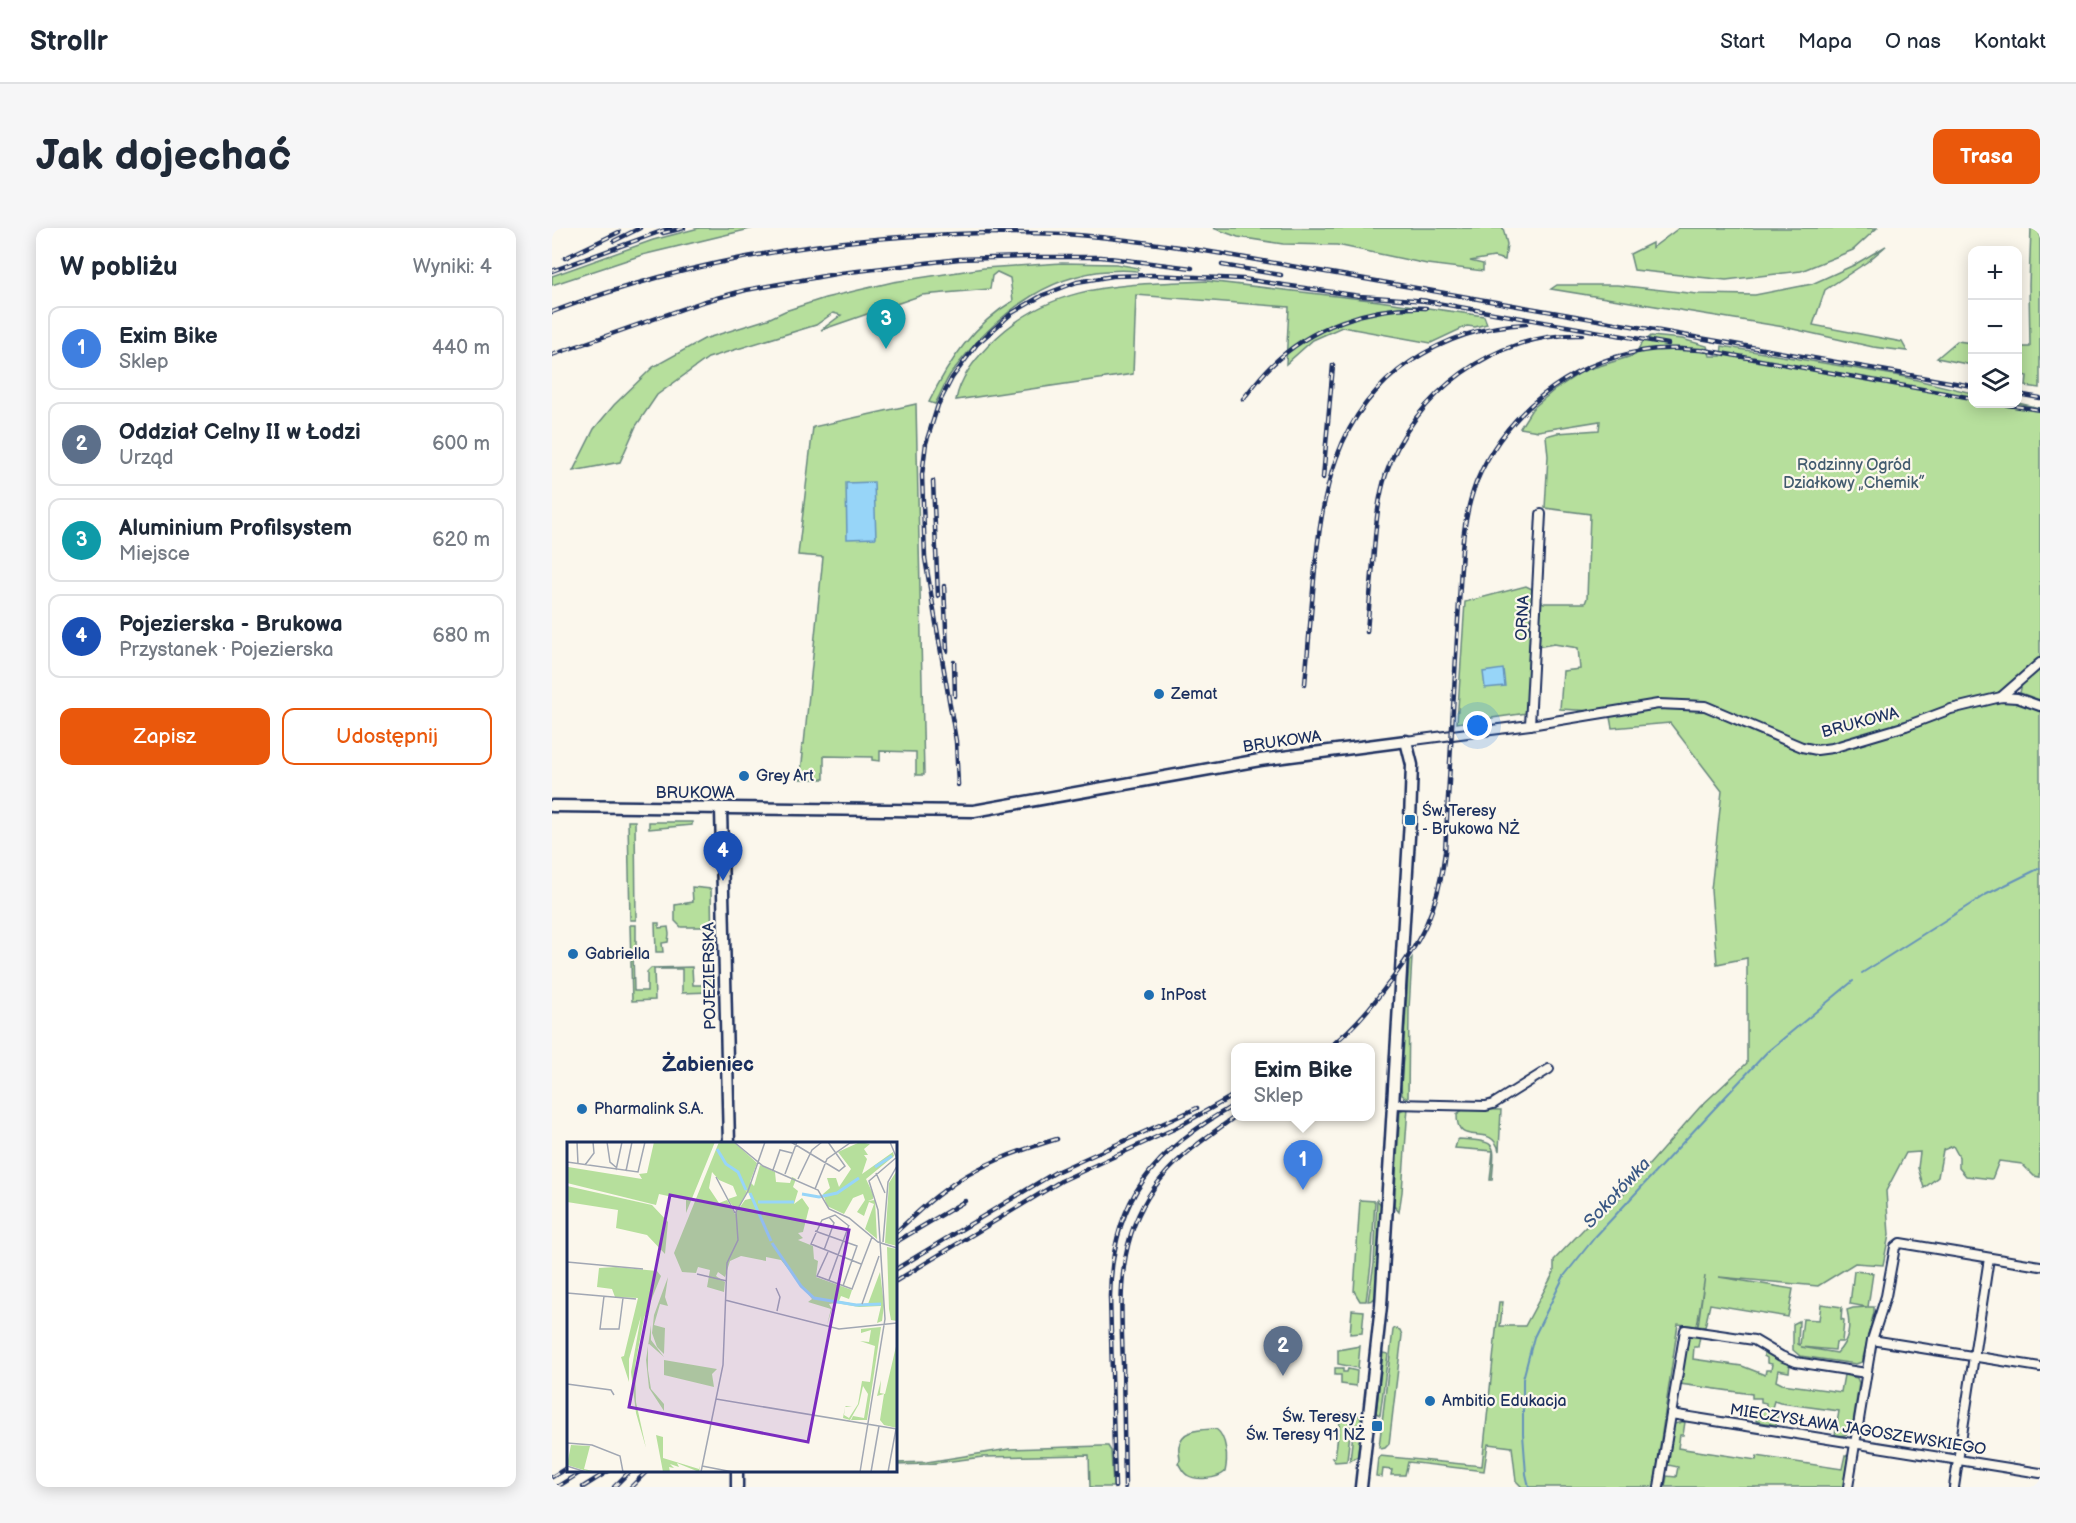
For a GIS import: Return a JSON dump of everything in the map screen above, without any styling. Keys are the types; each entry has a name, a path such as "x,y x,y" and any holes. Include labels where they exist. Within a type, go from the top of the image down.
{"street":[{"name":"ORNA","path":"1530,724 1541,514"},
{"name":"BRUKOWA","path":"2001,697 2040,663"},
{"name":"BRUKOWA","path":"552,806 974,811 1260,760 1530,724 1658,704 1706,706 1802,747 1817,750 1906,726 1951,709 2001,697 2017,698 2040,706"},
{"path":"1361,1487 1379,1328 1394,1104 1412,791 1412,761 1406,741"},
{"name":"POJEZIERSKA","path":"721,808 729,1142"},
{"path":"1394,1104 1493,1104 1549,1069"},
{"path":"1848,1487 1872,1340 1886,1296 1896,1245 1900,1243 2040,1266"},
{"path":"1954,1487 1989,1258"},
{"path":"1659,1487 1685,1330 1754,1341 1796,1362 1866,1373"},
{"path":"1872,1340 2040,1367"},
{"name":"MIECZYSŁAWA JAGOSZEWSKIEGO","path":"1671,1414 2040,1473"}],"green space":[{"path":"699,228 754,228 642,255 552,285 552,276 653,240"},
{"path":"1213,228 1503,228 1507,244 1505,260 1494,257 1470,261 1483,264 1483,271 1427,264 1337,245 1283,244 1238,237"},
{"path":"1679,228 1877,228 1853,250 1801,271 1726,280 1634,270 1630,254 1652,243 1652,248"},
{"path":"2031,228 2040,228 2040,388 2026,386 2027,376 2022,375 2022,347 2030,347"},
{"path":"1886,246 1867,262 1825,290 1813,325 1902,342 1907,351 1873,347 1784,327 1551,289 1557,285 1617,285 1697,294 1755,295 1812,284 1854,265"},
{"path":"1062,263 1116,264 1139,268 1137,271 1108,271 1081,275 1055,284 1032,296 1010,311 970,350 950,376 935,404 929,402 954,358 986,321 1013,301 1010,278 997,272 992,276 990,289 922,295 821,330 841,315 833,313 816,325 708,358 657,395 636,426 620,462 573,471 594,429 614,405 653,367 704,339 825,298 893,282 984,268"},
{"path":"1207,281 1484,316 1487,324 1467,326 1431,343 1342,327 1313,340 1286,364 1289,307 1136,295 1133,374 956,400 964,377 988,346 1012,325 1037,309 1063,298 1118,286"},
{"name":"Rodzinny Ogród Działkowy „Chemik”","path":"1651,336 1682,339 1707,346 1710,356 1721,356 1722,346 1900,376 1968,392 1968,408 2022,408 2022,404 2040,408 2040,658 2000,693 2001,702 2021,702 2040,712 2040,1177 2034,1176 2022,1164 1999,1161 1992,1179 1966,1176 1959,1168 1959,1157 1953,1146 1943,1150 1938,1177 1924,1188 1918,1168 1920,1152 1906,1153 1886,1191 1889,1235 1883,1265 1855,1263 1818,1286 1719,1277 1793,1289 1788,1317 1710,1304 1705,1327 1698,1326 1705,1276 1697,1326 1678,1324 1654,1487 1522,1487 1516,1481 1512,1447 1488,1444 1484,1471 1408,1462 1405,1475 1391,1475 1392,1470 1383,1469 1382,1477 1376,1476 1380,1456 1482,1466 1499,1302 1503,1302 1500,1326 1525,1326 1554,1272 1554,1260 1600,1212 1617,1201 1700,1107 1747,1063 1747,958 1717,964 1711,890 1722,791 1670,723 1612,728 1609,712 1560,709 1563,671 1580,669 1578,648 1554,644 1531,648 1527,713 1457,723 1465,602 1526,586 1534,590 1534,598 1544,603 1585,603 1587,598 1590,514 1545,508 1548,456 1546,436 1599,430 1600,421 1538,431 1520,428 1532,409 1553,391 1583,371 1635,355 1641,344"},
{"path":"1957,341 1968,342 1968,364 1937,358"},
{"path":"916,404 924,775 916,775 916,752 880,751 880,761 872,760 872,757 824,756 824,779 800,779 823,557 798,555 813,427"},
{"path":"2040,667 2040,700 2020,693 2022,683"},
{"path":"628,821 635,821 636,920 630,920"},
{"path":"649,822 692,822 692,825 649,829"},
{"path":"692,887 711,889 712,952 706,949 705,927 681,927 675,921 675,905 693,902"},
{"path":"655,923 659,923 659,928 668,927 668,942 662,943 663,952 656,952"},
{"path":"630,925 636,925 636,951 633,951 634,991 647,991 647,972 651,968 692,967 693,985 708,985 707,965 711,965 711,992 682,993 682,969 654,969 655,1000 632,1001"},
{"path":"1412,958 1408,1099 1402,1095 1401,1087 1409,962"},
{"path":"1408,1107 1399,1212 1394,1206 1400,1111"},
{"path":"1464,1109 1501,1110 1499,1151 1495,1142 1489,1137 1462,1131 1458,1125 1457,1114"},
{"path":"1459,1139 1488,1143 1492,1146 1493,1151 1455,1148"},
{"path":"1493,1151 1494,1158 1492,1180 1490,1180"},
{"path":"1360,1200 1375,1201 1366,1301 1360,1301 1354,1291"},
{"path":"1377,1200 1382,1206 1377,1293 1368,1301 1374,1264"},
{"path":"1854,1271 1873,1273 1868,1307 1874,1307 1874,1312 1862,1362 1856,1364 1800,1356 1793,1350 1793,1324 1799,1321 1798,1344 1800,1345 1803,1319 1819,1320 1821,1304 1842,1307 1841,1319 1844,1320 1842,1342 1836,1342 1835,1350 1801,1347 1837,1353 1844,1343 1849,1328 1847,1310 1867,1307 1850,1304"},
{"path":"1352,1310 1364,1311 1362,1333 1350,1334"},
{"path":"1395,1328 1400,1330 1402,1335 1389,1444 1381,1449 1379,1447"},
{"path":"1691,1336 1700,1336 1698,1347 1694,1347 1693,1359 1742,1366 1765,1375 1766,1370 1771,1370 1772,1364 1767,1363 1764,1352 1790,1364 1789,1372 1778,1370 1776,1381 1782,1384 1841,1392 1844,1375 1857,1378 1859,1383 1852,1429 1845,1435 1835,1435 1839,1411 1774,1401 1771,1411 1778,1413 1776,1425 1756,1421 1758,1410 1766,1409 1766,1403 1761,1402 1761,1398 1752,1398 1752,1394 1680,1384 1687,1341"},
{"path":"1360,1346 1358,1368 1338,1364 1338,1350"},
{"path":"1383,1353 1388,1354 1380,1415 1376,1413"},
{"path":"1335,1368 1343,1368 1343,1372 1347,1372 1348,1369 1357,1371 1356,1386 1341,1384 1341,1375 1335,1375"},
{"path":"1341,1413 1352,1414 1347,1461 1335,1462 1332,1458 1335,1458"},
{"path":"1355,1414 1359,1415 1362,1420 1358,1456 1350,1461"},
{"path":"1685,1422 1678,1448 1756,1460 1757,1456 1842,1469 1845,1455 1848,1456 1843,1487 1665,1487 1667,1476 1676,1477 1678,1467 1668,1465 1674,1424"},
{"path":"1216,1429 1226,1449 1225,1472 1206,1478 1187,1475 1178,1463 1181,1440 1193,1431"},
{"path":"1108,1446 1111,1451 1113,1487 1090,1487 1089,1455 983,1457 928,1464 897,1465 897,1463 927,1462 1009,1449"}],"water":[{"path":"874,482 876,538 847,539 846,483"},
{"path":"1503,669 1505,686 1485,688 1483,672"}],"waterway":[{"name":"Sokołówka","path":"1862,973 1985,895 2040,868"},
{"name":"Sokołówka","path":"1529,1487 1523,1434 1523,1379 1534,1337 1564,1276 1595,1237 1767,1052 1853,981"}],"railway":[{"path":"614,241 640,228"},
{"path":"552,271 670,228"},
{"path":"663,233 684,228"},
{"path":"565,258 619,232"},
{"path":"552,312 676,273 740,258 804,248 934,235 1065,234 1144,242 1223,254 1968,385"},
{"path":"552,355 702,302 746,290 841,273 959,259 1027,257 1101,257 1192,268"},
{"path":"1222,265 1281,275"},
{"path":"958,785 956,741 925,558 922,475 926,443 938,405 952,378 977,344 1012,313 1043,295 1077,282 1113,276 1151,275 1243,279 1360,296 1427,301"},
{"path":"1420,300 1668,344"},
{"path":"1243,399 1266,371 1286,353 1322,330 1362,315 1405,308 1426,308"},
{"path":"1305,684 1317,547 1322,516 1336,458 1348,431 1364,405 1384,382 1410,362 1437,346 1465,335 1495,327 1526,324"},
{"path":"1367,632 1381,492 1399,445 1416,418 1437,394 1462,373 1489,356 1519,344 1550,337 1582,335"},
{"path":"1334,1043 1372,1005 1409,956 1426,925 1438,891 1445,852 1463,541 1473,491 1488,458 1503,435 1522,414 1542,396 1589,367 1615,357 1642,351 1676,349 1710,351"},
{"path":"1704,350 1968,397"},
{"path":"1323,478 1333,365"},
{"path":"2022,395 2040,398"},
{"path":"2022,407 2040,410"},
{"path":"933,481 938,596"},
{"path":"944,586 947,651"},
{"path":"954,662 955,696"},
{"path":"897,1280 1061,1181 1176,1128 1231,1097"},
{"path":"1115,1487 1110,1296 1119,1231 1129,1205 1143,1181 1161,1160 1182,1140 1231,1107"},
{"path":"897,1268 1056,1172 1197,1108"},
{"path":"1125,1487 1122,1295 1123,1273 1132,1230 1141,1209 1162,1177 1192,1149 1231,1120"},
{"path":"897,1231 936,1197 968,1174 1012,1154 1057,1139"},
{"path":"897,1241 965,1201"},
{"path":"552,1477 567,1468"},
{"path":"557,1487 581,1472"},
{"path":"583,1487 607,1472"},
{"path":"614,1487 629,1472"},
{"path":"631,1487 646,1472"}],"place":[{"name":"Aluminium Profilsystem","path":"886,349"},
{"name":"Zemat","path":"1159,694"},
{"name":"Grey Art","path":"744,776"},
{"name":"Św. Teresy - Brukowa NŻ","path":"1410,820"},
{"name":"Pojezierska - Brukowa","path":"723,881"},
{"name":"Gabriella","path":"573,954"},
{"name":"InPost","path":"1149,995"},
{"name":"Pharmalink S.A.","path":"582,1109"},
{"name":"Exim Bike","path":"1303,1190"},
{"name":"Oddział Celny II w Łodzi","path":"1283,1376"},
{"name":"Ambitio Edukacja","path":"1430,1401"},
{"name":"Św. Teresy - Św. Teresy 91 NŻ","path":"1377,1426"}],"district":[{"name":"Żabieniec","path":"708,1065"}]}
